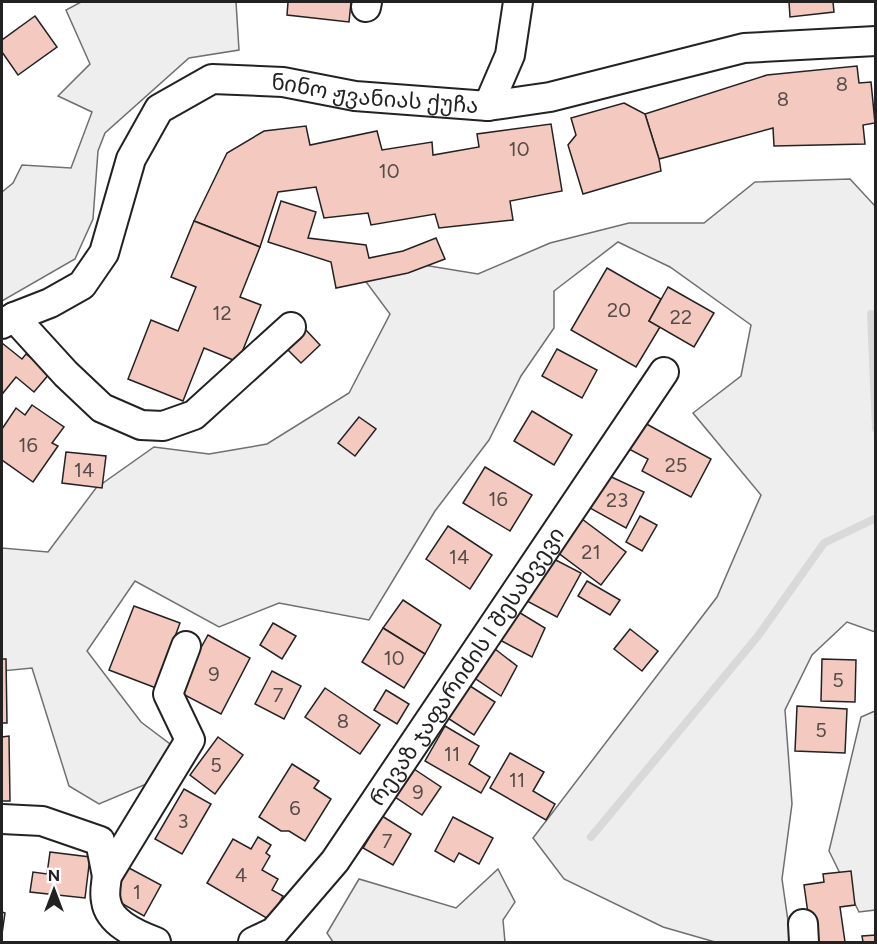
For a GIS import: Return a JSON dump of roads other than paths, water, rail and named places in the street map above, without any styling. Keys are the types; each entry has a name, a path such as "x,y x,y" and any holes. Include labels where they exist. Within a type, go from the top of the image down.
{"street":[{"path":"488,106 510,55 518,2"},
{"name":"ნინო ჟვანიას ქუჩა","path":"8,320 50,303 82,285 104,253 131,159 159,109 212,79 283,82 355,96 488,106 550,97 744,48 876,41"},
{"path":"8,320 102,408 141,425 162,426 194,415 291,327"},
{"name":"რევაზ ჯაფარიძის I შესახვევი","path":"253,942 274,932 335,861 664,372"},
{"path":"107,876 190,740 168,694 186,646"},
{"path":"2,819 42,821 99,841 107,876 106,901 113,918 141,937 156,942"}],"waterway":[{"path":"871,314 876,429"},
{"path":"591,837 758,636 824,543 876,518"}]}
